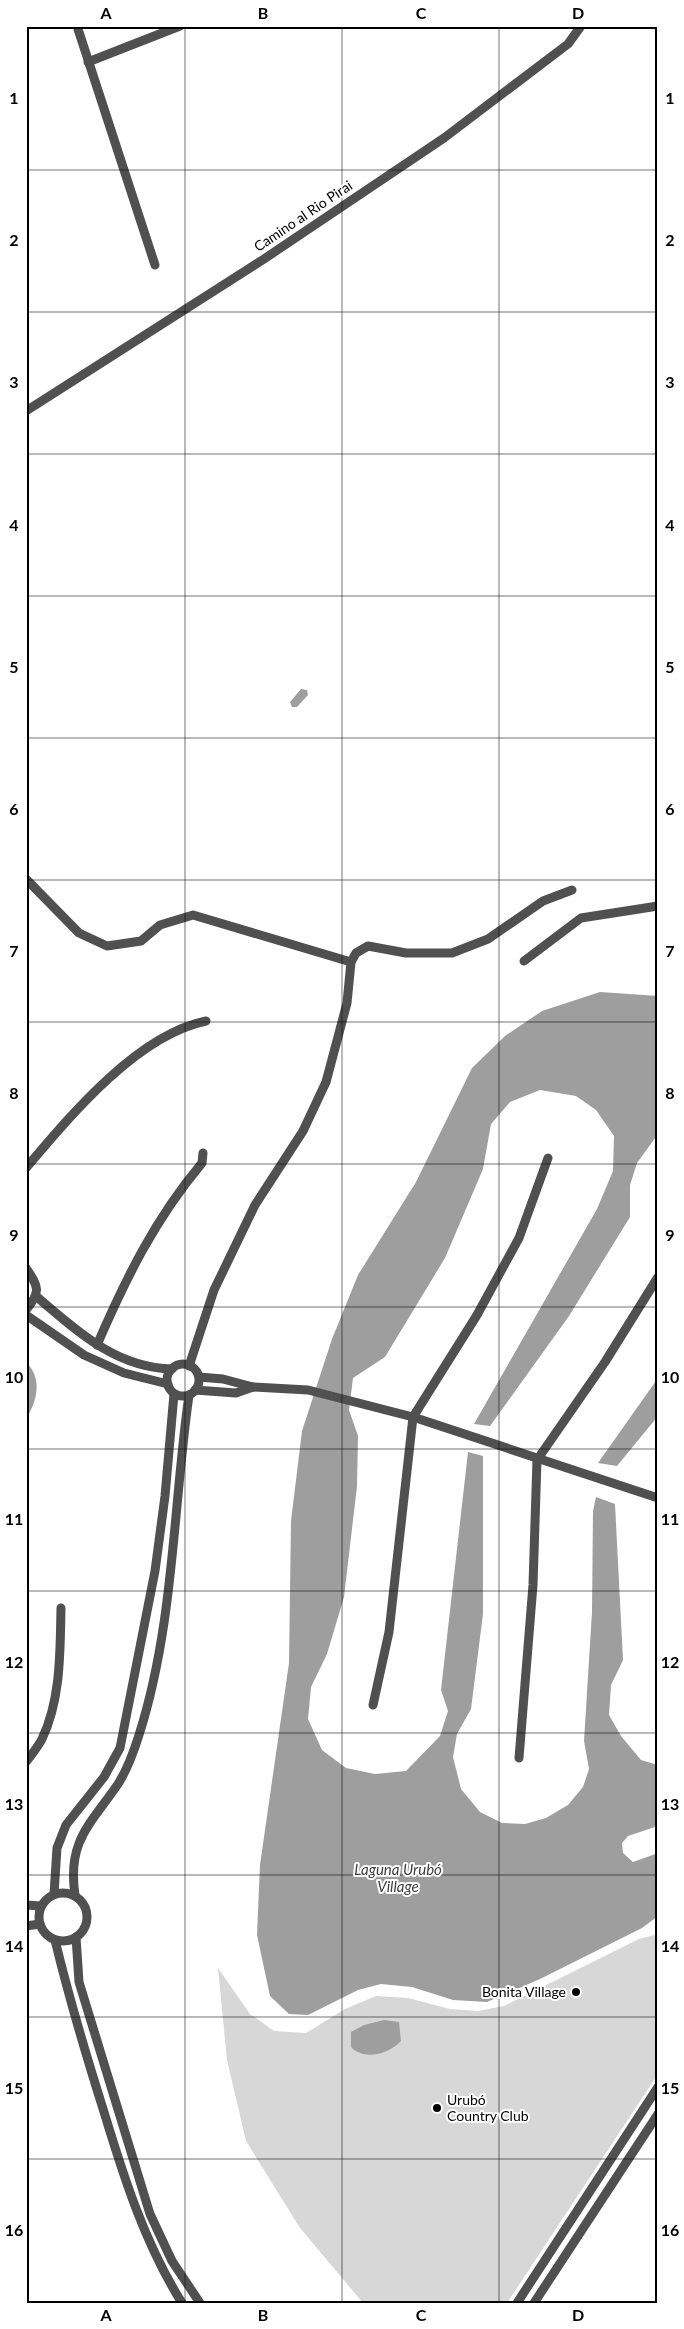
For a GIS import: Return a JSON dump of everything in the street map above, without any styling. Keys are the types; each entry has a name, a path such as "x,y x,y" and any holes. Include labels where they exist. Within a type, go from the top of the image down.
{"street":[{"path":"77,26 156,265"},
{"path":"88,62 180,26"},
{"name":"Camino al Rio Pirai","path":"26,410 264,259 444,138 568,44 581,26"},
{"path":"26,879 78,932 107,946 141,942 160,925 193,915 351,962"},
{"path":"189,1366 214,1290 251,1214 303,1131 326,1082 347,1003 351,962 356,953 368,946 406,953 452,953 488,939 543,901 572,890"},
{"path":"524,961 581,918 658,906"},
{"path":"26,1168 90,1096 139,1054 184,1025 206,1021"},
{"path":"97,1345 137,1257 160,1218 202,1163 203,1153"},
{"path":"373,1705 390,1624 413,1417 477,1315 518,1238 548,1158"},
{"path":"26,1268 36,1283 37,1297 26,1310"},
{"path":"519,1758 533,1585 538,1460 605,1362 658,1277"},
{"path":"37,1297 84,1338 116,1356 152,1367 172,1369 180,1365 189,1366 196,1371 199,1377"},
{"path":"26,1315 84,1355 124,1373 168,1384"},
{"path":"54,1894 57,1848 66,1825 104,1777 120,1748 142,1645 165,1496 174,1394 168,1384 168,1378 172,1369"},
{"path":"199,1377 223,1379 253,1387 313,1391 413,1417 538,1460 658,1498"},
{"path":"75,1895 72,1874 75,1850 83,1832 120,1782 135,1746 143,1720 159,1647 174,1554 178,1491 192,1392 199,1377"},
{"path":"174,1394 181,1396 192,1392 236,1393 253,1387"},
{"path":"26,1762 42,1740 53,1706 59,1664 61,1608"},
{"path":"142,1645 159,1647"},
{"path":"89,1797 101,1807"},
{"path":"63,1892 75,1895 85,1905 88,1914 87,1923 76,1937 68,1941 55,1940 44,1932 40,1924 41,1906 54,1894 63,1892"},
{"path":"26,1905 41,1906"},
{"path":"26,1926 40,1924"},
{"path":"76,1937 78,1982 150,2214 172,2261 200,2303"},
{"path":"55,1940 65,1986 138,2218 166,2277 182,2303"},
{"path":"517,2303 658,2087"},
{"path":"534,2303 658,2114"}],"shaded area":[{"name":"Urubó Country Club","path":"658,1934 658,2074 507,2303 363,2303 300,2228 246,2141 227,2060 218,1968 250,2014 274,2031 306,2033 345,2009 376,1996 408,1998 450,2009 478,2011 504,2006 639,1939"}],"water":[{"path":"301,689 307,690 308,695 297,707 292,707 290,702"},
{"name":"Laguna Urubó Village","path":"600,992 658,996 658,1134 637,1163 630,1185 630,1217 569,1316 490,1426 474,1424 597,1209 613,1171 614,1136 596,1110 576,1096 540,1090 510,1102 491,1124 483,1169 445,1258 385,1357 353,1378 349,1410 358,1436 357,1486 344,1597 327,1654 311,1687 308,1719 322,1750 346,1768 375,1774 406,1771 440,1736 448,1711 441,1690 468,1452 483,1456 483,1614 471,1709 457,1734 453,1757 461,1789 480,1812 502,1823 525,1824 546,1818 568,1805 583,1787 589,1769 584,1741 592,1612 593,1511 596,1497 615,1504 623,1660 611,1685 609,1715 621,1736 641,1760 658,1765 658,1826 628,1836 622,1843 623,1853 633,1862 658,1853 658,1916 642,1928 540,1979 487,2002 453,2000 412,1987 381,1984 358,1990 308,2015 289,2014 270,1996 257,1935 260,1865 289,1663 291,1521 302,1431 332,1339 358,1275 416,1182 472,1068 505,1036 542,1011"},
{"path":"26,1362 35,1376 36,1390 33,1405 26,1419"},
{"path":"658,1378 658,1416 617,1466 598,1463"},
{"path":"384,2020 399,2022 401,2041 396,2046 383,2052 369,2055 356,2051 351,2047 351,2032 364,2025"}],"place":[{"name":"Bonita Village","path":"576,1992"},
{"name":"Urubó Country Club","path":"437,2108"}]}
